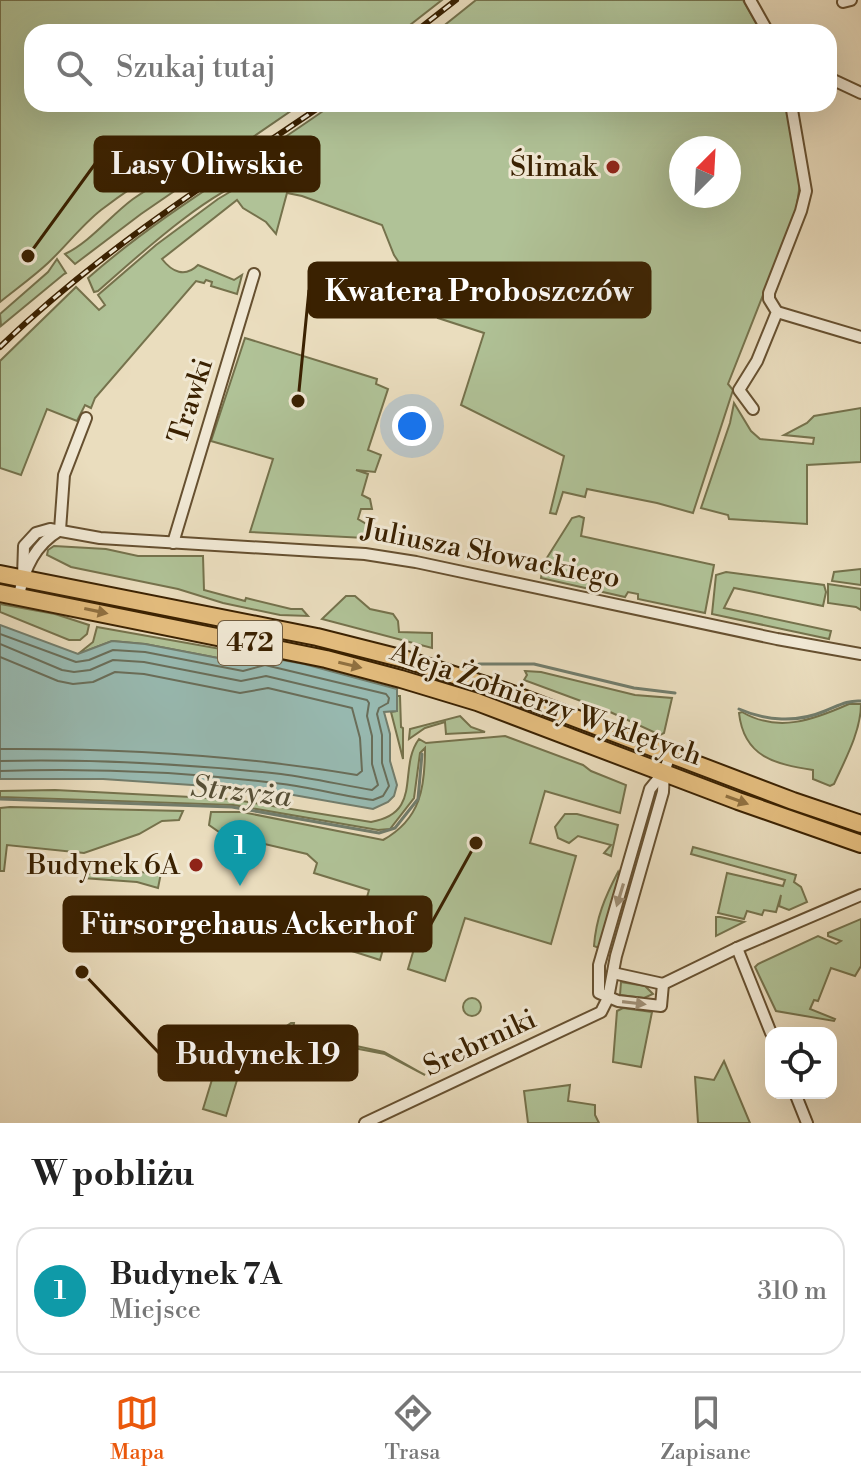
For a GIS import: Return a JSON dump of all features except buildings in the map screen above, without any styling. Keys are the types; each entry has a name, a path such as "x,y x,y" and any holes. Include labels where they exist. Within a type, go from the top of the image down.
{"main road":[{"name":"472","path":"0,574 23,577"},
{"name":"Aleja Żołnierzy Wyklętych","path":"23,577 317,637 404,659 504,691 861,824"},
{"name":"472","path":"0,593 19,595"},
{"name":"Aleja Żołnierzy Wyklętych","path":"19,595 365,668 477,702 742,803 861,844"}],"street":[{"path":"750,0 764,24"},
{"path":"837,82 861,93"},
{"path":"792,112 806,191 769,299 777,312 861,337"},
{"name":"Trawki","path":"173,543 254,274"},
{"path":"753,409 739,390 757,361 777,312"},
{"path":"19,595 23,577 39,546 60,530 64,475 86,418"},
{"name":"Juliusza Słowackiego","path":"60,530 94,538 396,558 861,654"},
{"path":"608,998 670,755"},
{"path":"663,984 661,1006 608,998 599,993 599,965 650,789 664,772"},
{"path":"629,865 641,869"},
{"path":"613,973 663,984 737,948 861,895"},
{"path":"737,948 769,1027"},
{"name":"Srebrniki","path":"365,1123 601,1012 608,998"},
{"path":"797,1099 807,1123"}],"green space":[{"path":"0,0 442,0 411,24 24,24 24,112 289,112 141,214 75,264 65,254 83,243 133,199 167,178 227,150 198,152 144,180 94,216 48,263 0,302"},
{"path":"476,0 743,0 756,24 446,24"},
{"path":"321,112 787,112 800,184 796,211 728,384 733,390 693,513 587,489 585,497 563,492 556,514 550,513 564,456 461,405 484,333 438,318 442,307 414,285 394,255 382,225 287,193 276,234 266,222 243,208 237,200 162,259 179,272 198,265 234,280 242,275 237,294 211,286 212,282 206,280 204,283 196,281 95,398 91,408 85,405 77,421 47,409 21,475 0,468 0,361 76,287 99,310 105,305 98,295 156,245 218,199 255,177 194,211 94,292 88,278 147,231"},
{"path":"57,259 66,273 1,326 0,314 48,272"},
{"path":"245,338 377,379 376,384 388,389 368,450 381,455 375,472 356,470 368,474 362,495 370,499 372,509 361,509 358,519 368,525 365,538 250,532 273,459 211,441"},
{"path":"734,403 751,431 760,439 813,444 814,438 784,435 814,416 861,408 861,462 807,465 807,524 729,519 728,515 701,508"},
{"path":"572,518 584,518 581,536 714,565 705,613 638,599 638,594 628,592 625,597 541,578 543,564"},
{"path":"54,546 106,549 138,556 203,556 204,590 245,601 246,598 302,609 308,616 280,615 223,603 178,589 71,567 47,555"},
{"path":"861,569 861,585 832,581 834,572"},
{"path":"726,572 824,585 823,606 734,588 724,608 831,631 829,639 712,614 716,575"},
{"path":"828,584 861,589 861,610 828,603"},
{"path":"346,596 355,596 370,609 393,614 398,621 399,632 432,633 432,648 322,619"},
{"path":"0,604 55,614 89,625 87,634 80,640 69,640 0,612"},
{"path":"97,627 260,656 244,663 145,644 112,641 78,654 93,642"},
{"path":"525,671 541,672 635,695 672,698 664,733 660,735 608,711 524,680 527,675"},
{"path":"397,696 400,696 403,759 391,712 397,711"},
{"path":"849,704 861,704 858,725 843,765 830,786 813,779 813,770 775,761 755,749 747,740 739,713 769,722 796,722"},
{"path":"460,716 471,727 485,732 446,734 445,722 425,728 409,739 410,729"},
{"path":"505,736 626,785 620,813 545,791 530,843 576,856 551,944 465,918 445,981 408,969 424,915 395,906 380,960 352,951 369,890 314,873 317,863 307,854 222,834 209,825 211,812 242,812 383,840 396,832 413,812 422,789 425,748 420,753 414,798 390,829 378,830 233,805 0,797 0,791 55,790 230,799 371,822 387,817 404,800 410,763 419,739 426,743"},
{"path":"0,808 183,811 179,820 162,821 139,834 84,853 7,845 4,871 0,871"},
{"path":"565,814 577,814 618,825 611,856 604,853 611,845 578,836 569,843 558,838 555,827"},
{"path":"693,847 796,875 794,882 801,887 807,902 789,910 779,906 781,895 776,912 764,910 762,915 747,911 744,919 718,913 727,873 783,886 785,880 691,854"},
{"path":"105,871 161,873 158,888 137,882 83,878 83,875"},
{"path":"632,871 635,872 613,952 608,951"},
{"path":"618,872 599,948 594,946 599,917"},
{"path":"716,917 720,917 744,922 716,936"},
{"path":"861,919 861,966 855,976 831,968 818,1001 814,1000 810,1009 834,1021 776,1011 755,967 818,936 836,944 841,941 828,936 828,933"},
{"path":"621,982 645,986 653,994 644,998 620,995"},
{"path":"468,998 476,998 481,1007 479,1014 468,1016 463,1011 463,1003"},
{"path":"623,1008 652,1012 641,1067 613,1062 617,1011"},
{"path":"294,1023 293,1030 384,1052 425,1075 385,1054 343,1046 282,1029"},
{"path":"218,1060 241,1067 226,1116 203,1109"},
{"path":"724,1061 750,1123 698,1123 695,1077 714,1080"},
{"path":"570,1085 568,1101 595,1105 599,1123 528,1123 524,1091"}],"water":[{"path":"0,625 78,654 112,641 145,644 244,663 260,656 304,664 397,689 397,711 384,712 390,734 390,761 397,785 394,796 373,809 282,793 222,787 103,779 0,779"}],"waterway":[{"name":"Strzyża","path":"479,664 534,664 634,688 675,693"},
{"name":"Strzyża","path":"739,709 760,716 793,719 814,715 847,702 861,701"},
{"name":"Strzyża","path":"0,799 232,807 379,833 395,828 418,799 422,754"}],"railway":[{"path":"425,24 456,0"},
{"path":"0,347 37,312 116,248 312,112"}],"place":[{"name":"Ślimak","path":"613,167"},
{"name":"Lasy Oliwskie","path":"28,256"},
{"name":"Kwatera Proboszczów","path":"298,401"},
{"name":"Fürsorgehaus Ackerhof","path":"476,843"},
{"name":"Budynek 6A","path":"196,865"},
{"name":"Budynek 7A","path":"240,886"},
{"name":"Budynek 19","path":"82,972"}]}
